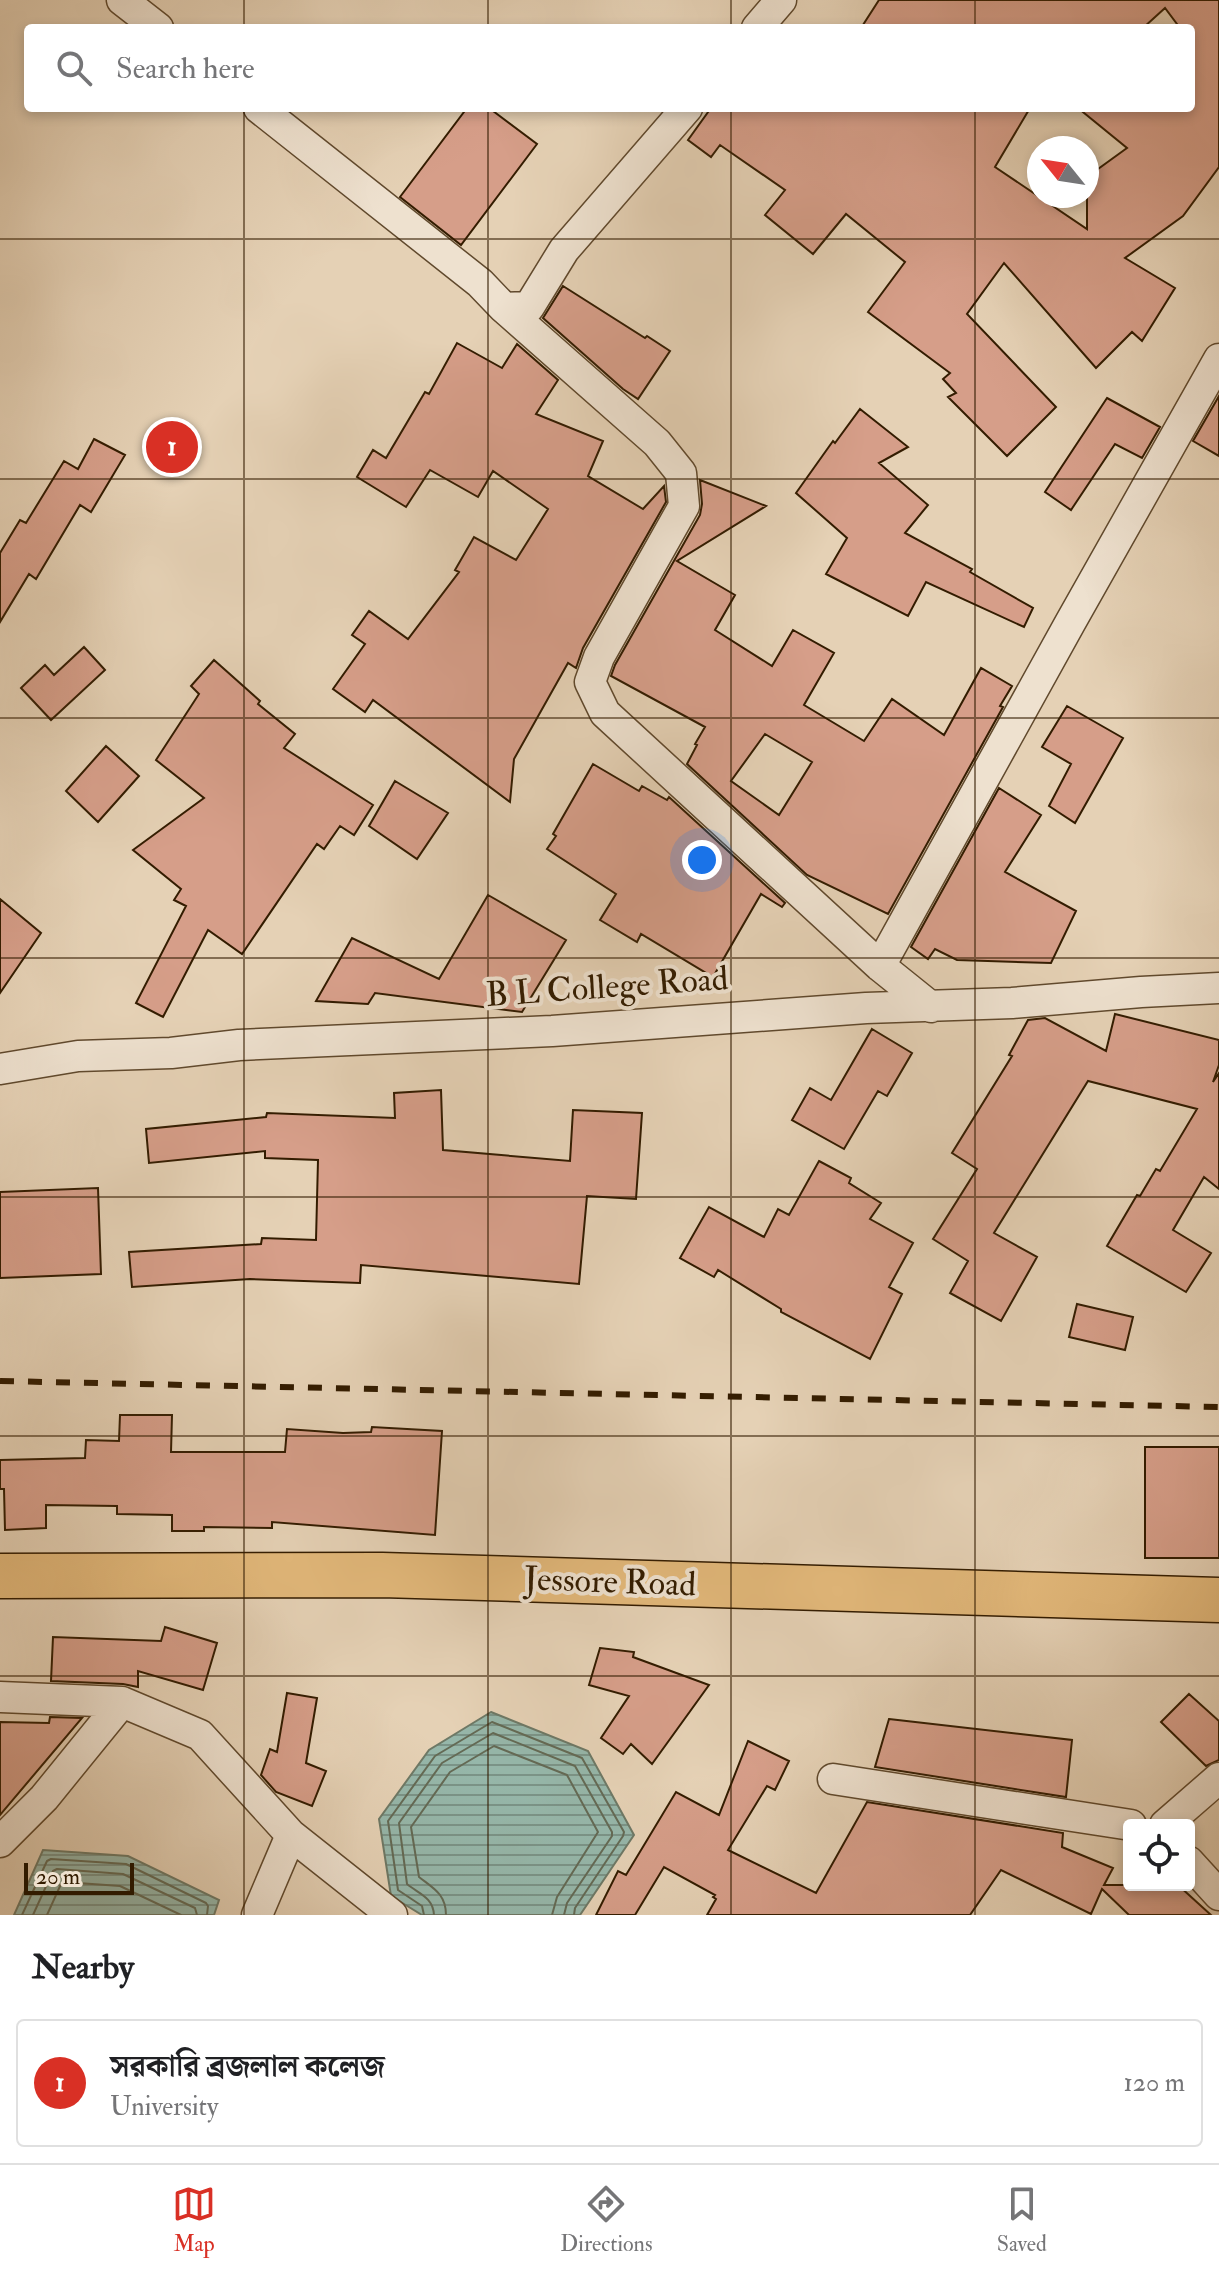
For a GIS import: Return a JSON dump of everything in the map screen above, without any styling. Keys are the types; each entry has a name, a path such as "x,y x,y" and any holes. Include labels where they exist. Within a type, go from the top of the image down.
{"highway":[{"name":"Jessore Road","path":"0,1576 382,1575 1219,1600"}],"street":[{"path":"122,0 153,24"},
{"path":"760,24 781,0"},
{"path":"264,112 480,283 504,308 657,443 681,473 684,506 599,657 590,682 605,713 880,966 931,1007"},
{"path":"504,308 529,307 564,250 684,112"},
{"path":"880,966 1219,359"},
{"name":"B L College Road","path":"0,1069 78,1056 171,1053 239,1045 552,1031 866,1008 1012,1003 1219,988"},
{"path":"0,1697 122,1702 200,1735 291,1835 392,1915"},
{"path":"0,1842 44,1798 122,1702"},
{"path":"1172,1819 1219,1778"},
{"path":"833,1779 1123,1824"},
{"path":"257,1915 291,1835"},
{"path":"1195,1869 1219,1895"}],"water":[{"path":"491,1712 588,1751 634,1835 580,1915 422,1915 391,1896 379,1819 429,1750"},
{"path":"43,1850 128,1856 219,1900 214,1915 14,1915"}],"building":[{"path":"879,0 1219,0 1219,167 1183,216 1125,258 1175,288 1142,341 1132,332 1096,368 1004,263 967,314 1056,407 1007,456 948,397 956,393 943,379 950,373 868,312 905,262 846,214 813,254 765,215 785,190 720,145 711,157 688,140 708,112 1028,112 995,167 1027,189 1027,208 1056,208 1087,229 1087,208 1099,208 1099,168 1127,148 1083,112 1195,112 1195,24 1177,24 1165,8 1147,24 864,24"},
{"path":"464,112 494,112 537,144 461,245 400,197"},
{"path":"563,286 670,351 638,399 543,318"},
{"path":"457,343 502,368 517,344 558,380 536,414 603,441 588,476 643,509 664,486 666,502 583,648 576,668 568,663 514,759 510,802 373,700 365,712 333,689 365,644 352,635 369,611 408,639 459,572 455,570 474,537 516,560 548,509 493,471 478,497 430,470 406,507 357,477 373,450 386,458 425,392 429,394"},
{"path":"1219,396 1219,456 1193,441"},
{"path":"1107,398 1160,427 1142,458 1115,444 1071,510 1045,492"},
{"path":"860,409 908,447 879,463 928,505 905,533 972,569 970,572 1033,608 1024,627 926,582 908,616 826,574 847,538 796,493"},
{"path":"94,439 125,455 91,512 80,505 36,579 29,574 0,622 0,553 20,520 26,523 64,461 78,469"},
{"path":"700,480 766,506 677,561 735,595 715,630 772,666 793,630 834,653 804,705 864,741 892,699 944,735 981,668 1012,686 888,914 807,875 687,764 705,727 611,676 700,515","holes":["765,734 812,762 779,815 731,781"]},
{"path":"84,647 105,670 51,720 21,688 45,665 54,675"},
{"path":"214,660 260,701 258,704 295,734 284,748 373,805 354,835 340,826 324,849 317,844 242,954 208,930 163,1017 136,1003 186,906 174,900 181,889 133,850 204,798 156,760 199,694 191,686"},
{"path":"1067,706 1123,738 1075,823 1049,806 1071,764 1042,747"},
{"path":"106,746 139,776 98,822 66,791"},
{"path":"593,764 639,791 642,786 667,800 669,797 785,903 782,907 761,894 713,977 641,934 637,942 600,920 616,894 547,849"},
{"path":"395,781 448,813 417,859 369,826"},
{"path":"999,788 1041,815 1005,872 1076,911 1051,963 957,960 935,949 928,959 911,947"},
{"path":"488,895 566,940 522,1012 375,993 368,1004 316,1001 352,938 439,979"},
{"path":"0,899 41,933 0,993"},
{"path":"1115,1014 1219,1040 1219,1065 1213,1082 1219,1073 1219,1189 1204,1177 1173,1230 1211,1253 1186,1292 1107,1246 1137,1195 1140,1196 1156,1169 1160,1171 1197,1109 1088,1081 994,1233 1037,1257 1001,1321 950,1293 968,1261 933,1239 977,1169 952,1153 1012,1056 1009,1055 1028,1020 1045,1018 1106,1051"},
{"path":"872,1029 912,1053 887,1096 878,1091 844,1149 792,1120 810,1088 831,1100"},
{"path":"441,1090 443,1150 570,1161 573,1110 642,1113 636,1199 587,1196 579,1284 361,1265 360,1283 250,1279 132,1287 129,1252 261,1244 262,1238 316,1240 318,1160 265,1158 265,1151 149,1163 146,1129 266,1117 267,1113 395,1118 394,1093"},
{"path":"819,1161 851,1178 849,1183 881,1203 870,1219 913,1243 889,1287 902,1294 870,1359 781,1312 781,1309 718,1270 714,1277 680,1258 709,1207 764,1237 778,1209 789,1215"},
{"path":"98,1188 101,1274 0,1278 0,1192"},
{"path":"1077,1304 1133,1317 1125,1350 1069,1337"},
{"path":"120,1415 172,1415 171,1452 285,1452 287,1429 343,1433 371,1432 372,1427 442,1431 435,1535 272,1522 272,1528 204,1527 204,1531 172,1531 172,1515 117,1514 117,1506 46,1505 46,1528 5,1530 0,1460 85,1458 86,1440 119,1441"},
{"path":"1145,1447 1219,1447 1219,1558 1145,1558"},
{"path":"165,1627 217,1643 203,1690 138,1671 138,1687 51,1681 53,1637 161,1641"},
{"path":"600,1648 634,1652 633,1657 709,1685 652,1764 631,1744 623,1754 601,1738 629,1696 589,1685"},
{"path":"287,1693 317,1698 306,1763 326,1771 312,1806 276,1792 261,1775 270,1749 277,1752"},
{"path":"1189,1694 1219,1721 1219,1760 1206,1766 1161,1722"},
{"path":"50,1717 82,1718 0,1815 0,1722 49,1723"},
{"path":"889,1719 1072,1740 1066,1797 875,1767"},
{"path":"748,1741 789,1761 775,1790 767,1786 728,1850 816,1893 867,1802 1063,1833 1062,1847 1113,1868 1104,1885 1123,1885 1123,1891 1185,1891 1211,1915 1129,1915 1102,1889 1091,1914 1001,1870 970,1915 707,1915 716,1899 713,1897 715,1895 664,1867 635,1915 596,1915 618,1871 626,1875 676,1792 719,1815"}],"railway":[{"path":"0,1381 1219,1407"}],"place":[{"name":"সরকারি ব্রজলাল কলেজ","path":"172,447"}]}
